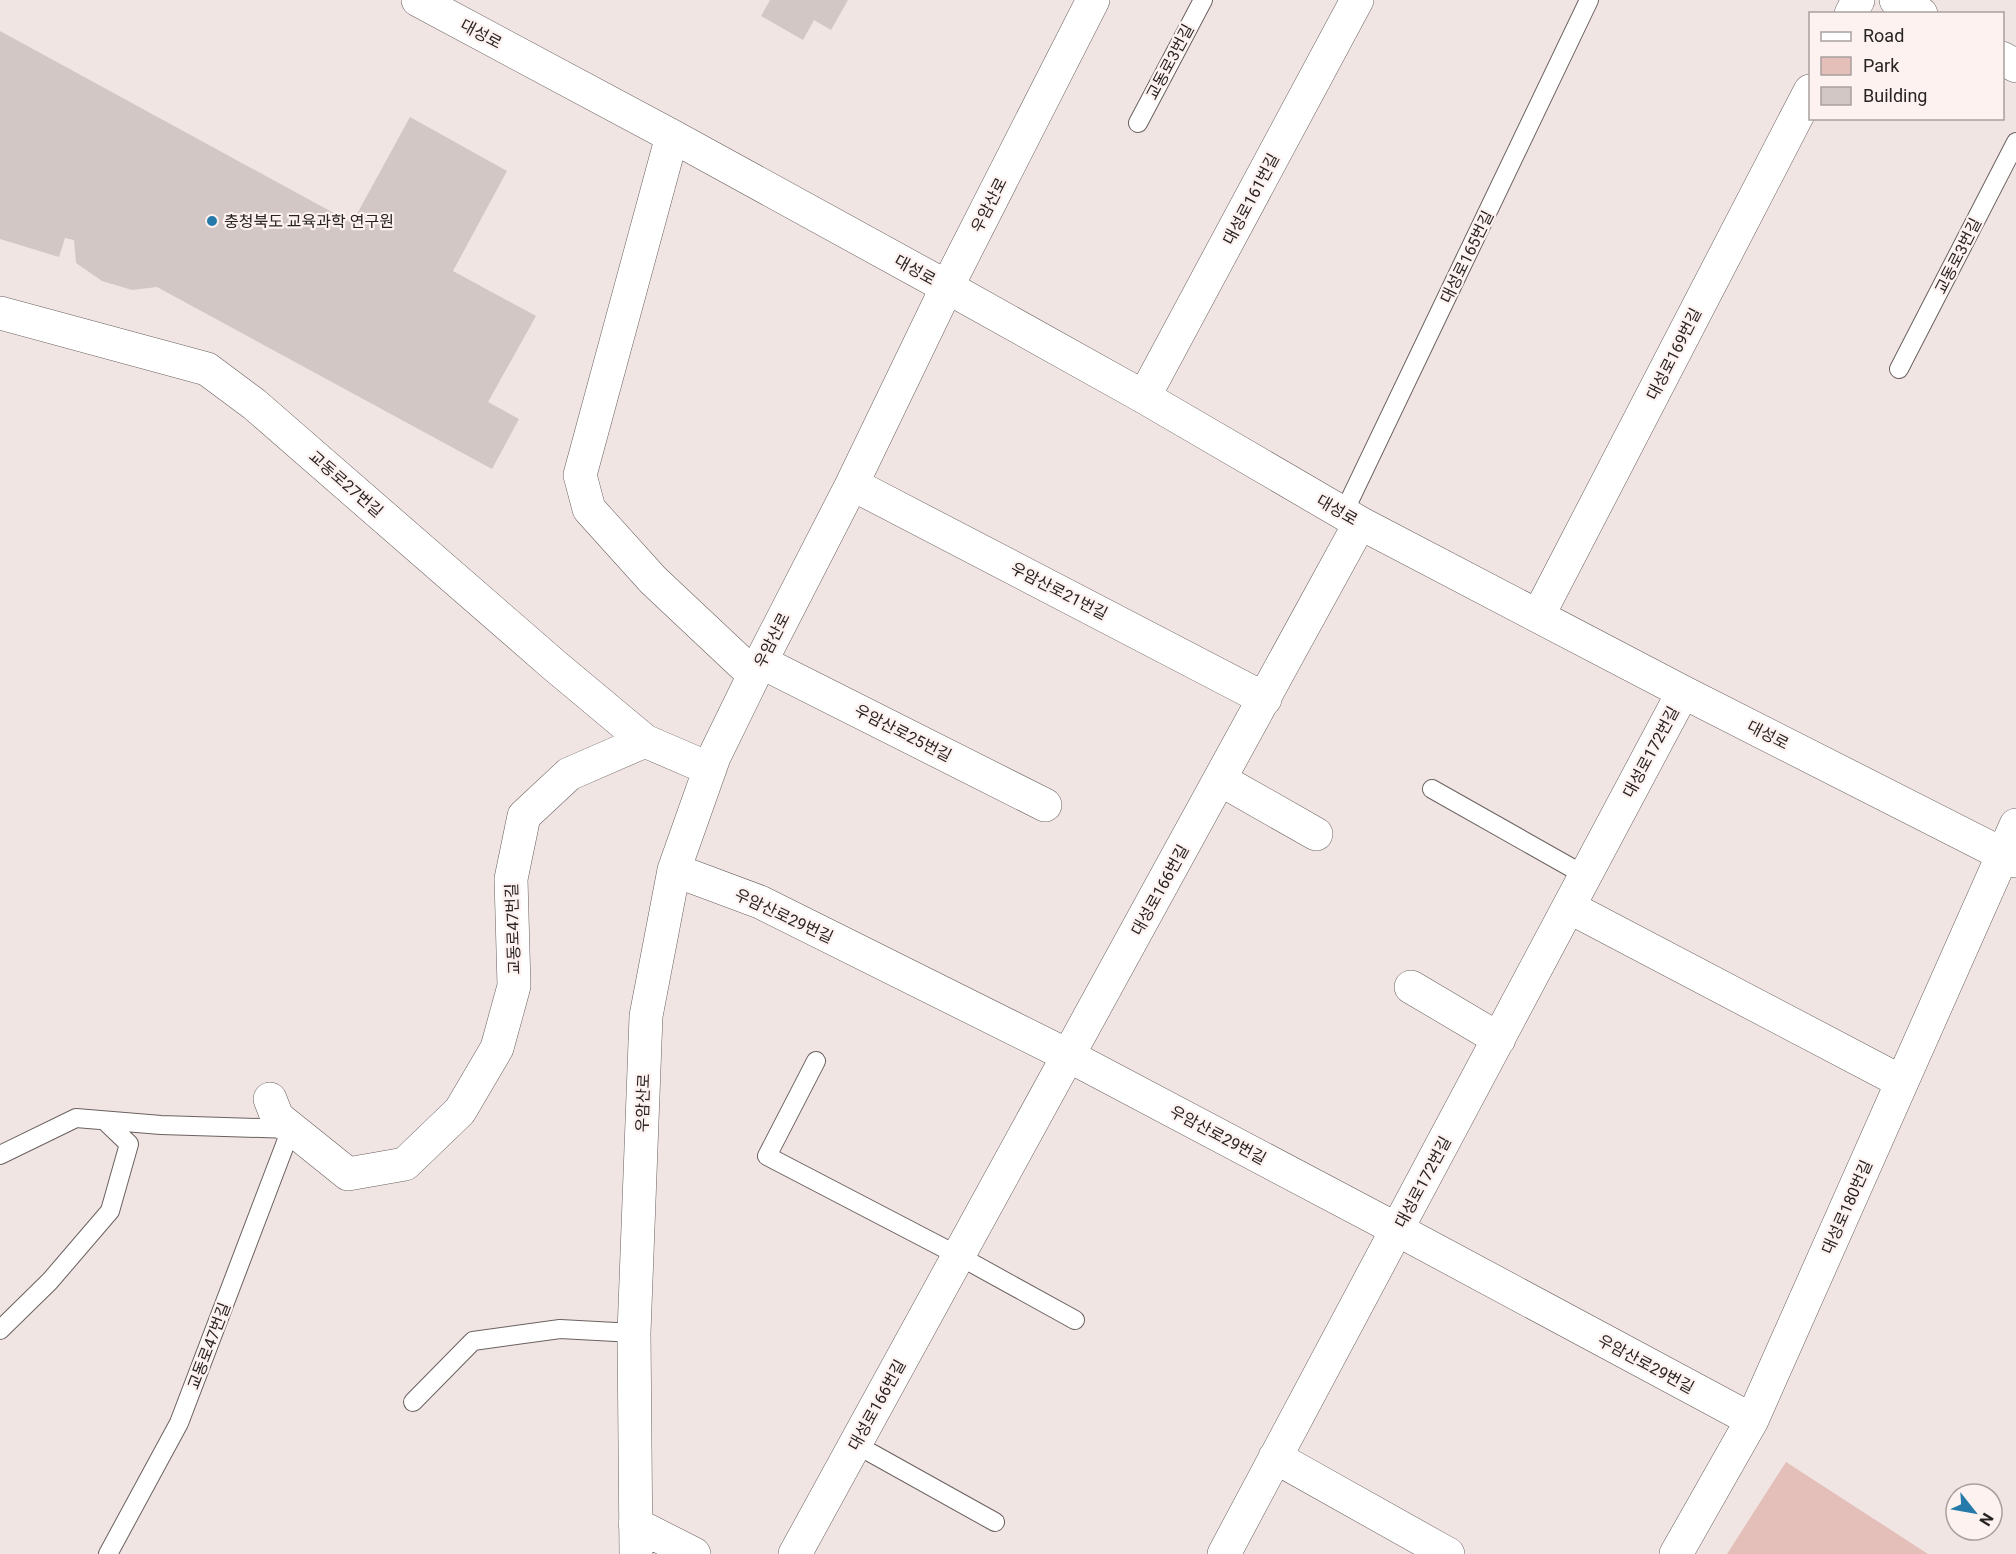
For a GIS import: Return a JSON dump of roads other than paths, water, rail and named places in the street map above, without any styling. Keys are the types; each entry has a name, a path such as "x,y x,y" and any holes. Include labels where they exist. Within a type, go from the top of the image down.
{"street":[{"name":"대성로","path":"418,0 947,287 1144,397 1352,519 1683,692 2012,846"},
{"name":"우암산로","path":"635,1539 634,1333 646,1016 674,870 710,769 757,669 852,484 947,287 1093,0"},
{"name":"대성로161번길","path":"1144,397 1357,0"},
{"path":"1896,0 1917,12"},
{"name":"대성로169번길","path":"1538,616 1809,94"},
{"path":"672,136 580,475 589,509 653,580 757,669"},
{"name":"교동로27번길","path":"0,312 207,369 254,404 554,665 645,741"},
{"name":"우암산로21번길","path":"852,484 1265,699"},
{"name":"대성로166번길","path":"795,1554 1265,699 1352,519"},
{"name":"우암산로25번길","path":"757,669 1045,805"},
{"name":"대성로172번길","path":"1224,1554 1683,692"},
{"path":"645,741 710,769"},
{"name":"교동로47번길","path":"270,1099 277,1117 348,1174 405,1164 460,1111 497,1048 514,986 511,879 524,816 569,774 645,741"},
{"path":"1221,780 1316,834"},
{"name":"대성로180번길","path":"1676,1554 1752,1420 1902,1082 2012,846"},
{"name":"우암산로29번길","path":"674,870 760,902 1069,1056 1752,1420"},
{"path":"1569,907 1902,1082"},
{"path":"1411,987 1499,1039"},
{"path":"1275,1457 1448,1554"},
{"path":"635,1539 694,1554"}],"lane":[{"name":"교동로3번길","path":"1138,123 1203,0"},
{"name":"대성로165번길","path":"1352,519 1589,0"},
{"name":"교동로3번길","path":"1899,369 2016,142"},
{"path":"1432,789 1586,876"},
{"path":"816,1061 767,1156 959,1256 1075,1320"},
{"path":"0,1155 76,1118 161,1125 291,1129"},
{"path":"0,1330 51,1281 110,1211 129,1144 105,1121"},
{"name":"교동로47번길","path":"108,1554 179,1423 291,1129"},
{"path":"413,1402 473,1341 560,1329 634,1333"},
{"path":"855,1444 995,1522"}],"place":[{"name":"충청북도 교육과학 연구원","path":"212,221"}]}
